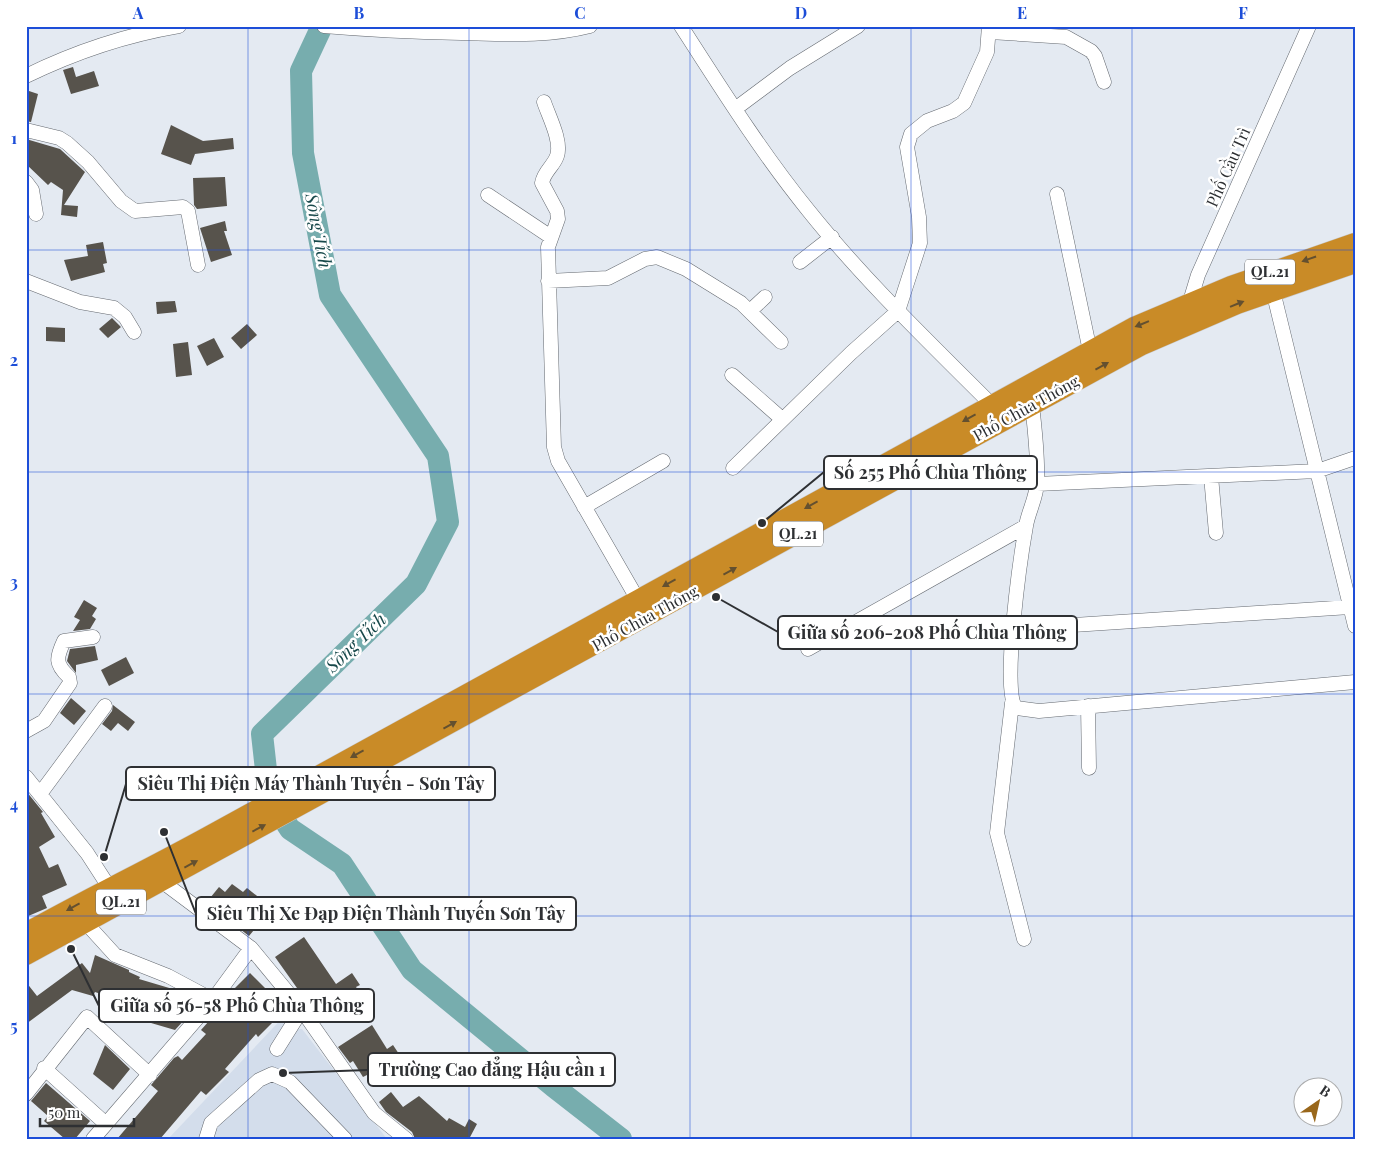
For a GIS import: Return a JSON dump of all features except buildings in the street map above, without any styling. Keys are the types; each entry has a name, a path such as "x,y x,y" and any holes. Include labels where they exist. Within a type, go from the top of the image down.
{"highway":[{"name":"Phố Chùa Thông","path":"26,955 85,922 154,874 1142,345 1232,286 1355,242"},
{"name":"Phố Chùa Thông","path":"403,740 638,600 1134,327 1273,291 1355,263"},
{"name":"Phố Chùa Thông","path":"26,933 108,887 154,874"}],"street":[{"path":"26,76 82,52 118,33 141,33 179,26"},
{"path":"324,26 372,30 520,35 562,33 590,26"},
{"path":"681,26 735,109 808,210 898,311 992,405"},
{"path":"735,109 790,68 858,26"},
{"name":"Phố Cầu Trì","path":"1190,314 1198,275 1309,26"},
{"path":"733,468 851,353 898,311 920,243 919,218 907,147 911,134 927,121 964,103 987,52 989,29 1066,37 1091,51 1095,56 1104,82"},
{"path":"544,102 559,148 556,157 544,173 542,183 557,211 558,219 548,247 554,447 558,461 638,600"},
{"path":"26,130 59,138 67,143 103,178 121,201 135,211 183,208 188,211 198,266"},
{"path":"26,182 32,190 36,214"},
{"path":"1057,194 1090,351"},
{"path":"488,195 551,237"},
{"path":"800,262 832,237"},
{"path":"548,282 608,278 645,259 657,257 686,269 722,290 750,311 781,342"},
{"path":"26,281 80,302 114,308 125,317 134,332"},
{"path":"1273,291 1355,626"},
{"path":"750,311 765,297"},
{"path":"732,375 782,419"},
{"path":"1024,939 997,833 1012,703 1009,661 1026,526 1037,484 1032,405"},
{"path":"1037,484 1317,471 1355,458"},
{"path":"584,507 663,461"},
{"path":"1211,476 1216,533"},
{"path":"808,649 1026,526"},
{"path":"1013,629 1350,607"},
{"path":"26,731 44,721 70,683 69,678 59,668 58,654 64,641 93,636"},
{"path":"1012,703 1020,710 1039,710 1355,682"},
{"path":"40,794 105,706"},
{"path":"1088,706 1089,768"},
{"path":"26,777 87,853 108,887"},
{"path":"154,874 251,948 299,1006 374,1113 406,1139"},
{"path":"85,922 115,955 168,976 213,1000"},
{"path":"93,1139 213,1000 251,948"},
{"path":"277,1049 299,1014 299,1006"},
{"path":"26,1094 44,1068 87,1017 150,1074"},
{"path":"44,1068 106,1123"},
{"path":"206,1139 211,1123 259,1080 272,1074 290,1082 345,1139"}],"shaded area":[{"path":"289,1011 292,1029 302,1029 387,1139 168,1139"}],"waterway":[{"name":"Sông Tích","path":"322,26 301,71 303,153 330,295 438,456 448,522 416,584 262,734 269,797 290,829 342,864 412,970 553,1086 621,1139"}],"place":[{"name":"Số 255 Phố Chùa Thông","path":"762,523"},
{"name":"Giữa số 206-208 Phố Chùa Thông","path":"716,597"},
{"name":"Siêu Thị Xe Đạp Điện Thành Tuyến Sơn Tây","path":"164,832"},
{"name":"Siêu Thị Điện Máy Thành Tuyến - Sơn Tây","path":"104,857"},
{"name":"Giữa số 56-58 Phố Chùa Thông","path":"71,949"},
{"name":"Trường Cao đẳng Hậu cần 1","path":"283,1073"}]}
